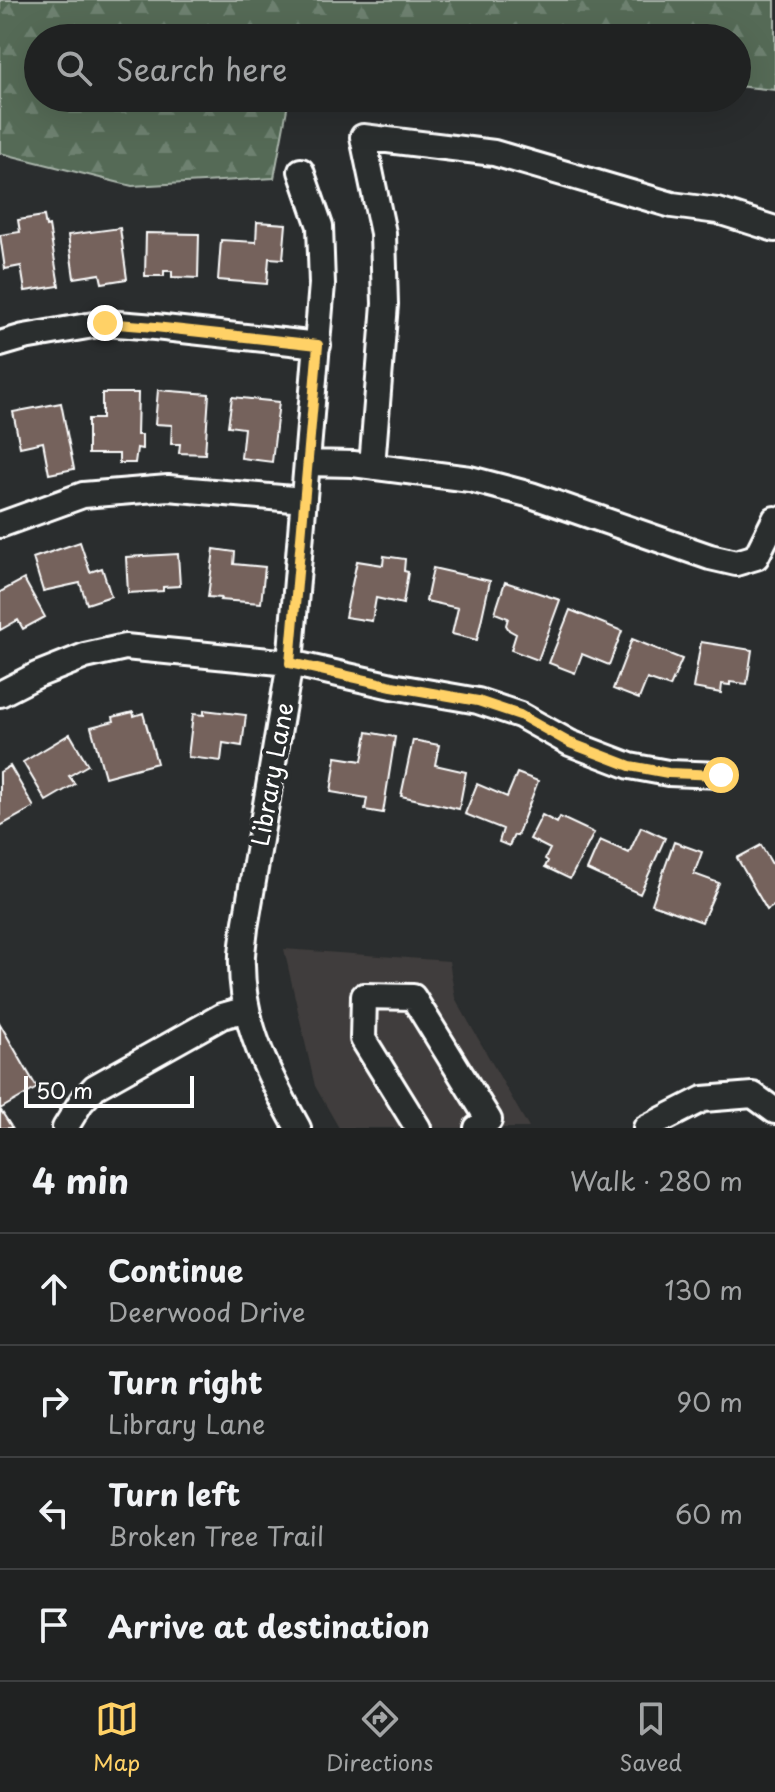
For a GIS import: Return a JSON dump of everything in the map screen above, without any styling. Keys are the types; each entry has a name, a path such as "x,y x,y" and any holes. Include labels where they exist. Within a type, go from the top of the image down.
{"street":[{"path":"372,466 385,304 383,233 363,137 494,153 672,205 718,211 775,229"},
{"name":"Library Lane","path":"298,1128 272,1082 252,1030 241,965 290,663 318,345 322,284 320,226 301,171"},
{"path":"0,344 105,323 318,345"},
{"path":"307,463 372,466 470,479 531,495 710,557 736,563 756,557 769,547 775,519"},
{"path":"0,525 83,495 168,488 304,500"},
{"path":"0,694 85,656 125,647 290,663 478,701 520,715 570,743 630,766 668,773 721,775"},
{"path":"418,1128 363,1039 364,996 413,997 489,1120 477,1128"},
{"path":"65,1128 81,1102 95,1087 222,1016 247,1009"},
{"path":"646,1128 703,1099 753,1095 775,1111"}],"shaded area":[{"path":"284,949 449,961 455,998 529,1128 339,1128 315,1086"}],"green space":[{"path":"0,0 775,0 775,90 751,87 751,24 24,24 24,112 286,112 274,178 132,186 0,153"}],"building":[{"path":"44,216 46,227 49,226 59,286 25,291 21,266 5,269 0,235 20,232 18,220"},
{"path":"257,222 286,224 283,259 269,258 267,284 218,280 221,240 256,242"},
{"path":"120,228 127,279 102,283 100,274 74,278 68,235"},
{"path":"146,233 199,234 198,278 172,277 172,271 164,271 164,276 145,276"},
{"path":"158,390 209,394 205,454 179,453 180,444 171,444 172,425 155,424"},
{"path":"102,393 138,393 137,435 142,435 142,449 137,448 135,463 119,463 119,454 88,454 88,419 102,419"},
{"path":"232,397 279,402 272,462 241,458 244,428 228,426"},
{"path":"61,403 74,469 49,474 43,442 20,447 13,412"},
{"path":"80,542 90,572 102,568 111,596 87,604 80,583 43,591 33,558"},
{"path":"214,549 235,552 234,564 265,567 261,603 208,597"},
{"path":"178,554 180,586 163,587 163,591 128,593 126,557"},
{"path":"384,556 405,559 404,571 408,572 403,604 376,598 372,621 345,617 357,561 383,565"},
{"path":"433,568 490,581 477,640 452,634 458,608 426,601"},
{"path":"24,579 45,617 23,629 18,620 0,630 0,592"},
{"path":"505,582 560,600 538,660 511,650 516,634 506,625 508,618 495,613"},
{"path":"570,610 622,631 609,665 582,654 575,673 549,663"},
{"path":"632,639 682,659 670,687 647,679 639,699 613,689"},
{"path":"701,642 752,650 747,684 722,684 721,693 693,688"},
{"path":"204,710 246,715 242,746 223,743 221,761 188,757 193,714 204,715"},
{"path":"133,712 134,716 143,713 157,763 105,777 91,727"},
{"path":"367,732 395,737 383,813 365,810 367,798 331,792 336,757 362,761"},
{"path":"70,734 88,765 69,776 75,784 46,801 23,762"},
{"path":"413,740 439,745 435,765 466,772 459,809 401,796"},
{"path":"10,766 34,807 0,826 0,772"},
{"path":"517,773 538,781 517,836 514,835 509,846 499,842 503,829 465,814 477,784 507,797"},
{"path":"542,815 557,823 560,817 594,833 570,879 545,867 550,849 530,839"},
{"path":"641,827 665,838 640,894 587,870 600,840 629,853"},
{"path":"674,842 702,852 694,874 719,883 702,922 652,904"},
{"path":"761,845 772,864 775,862 775,905 767,910 737,858"},
{"path":"0,1024 37,1088 0,1109"},
{"path":"0,1109 12,1128 0,1128"}],"route":[{"path":"105,323 318,345 290,663 478,701 520,715 570,743 630,766 668,773 721,775"}]}
